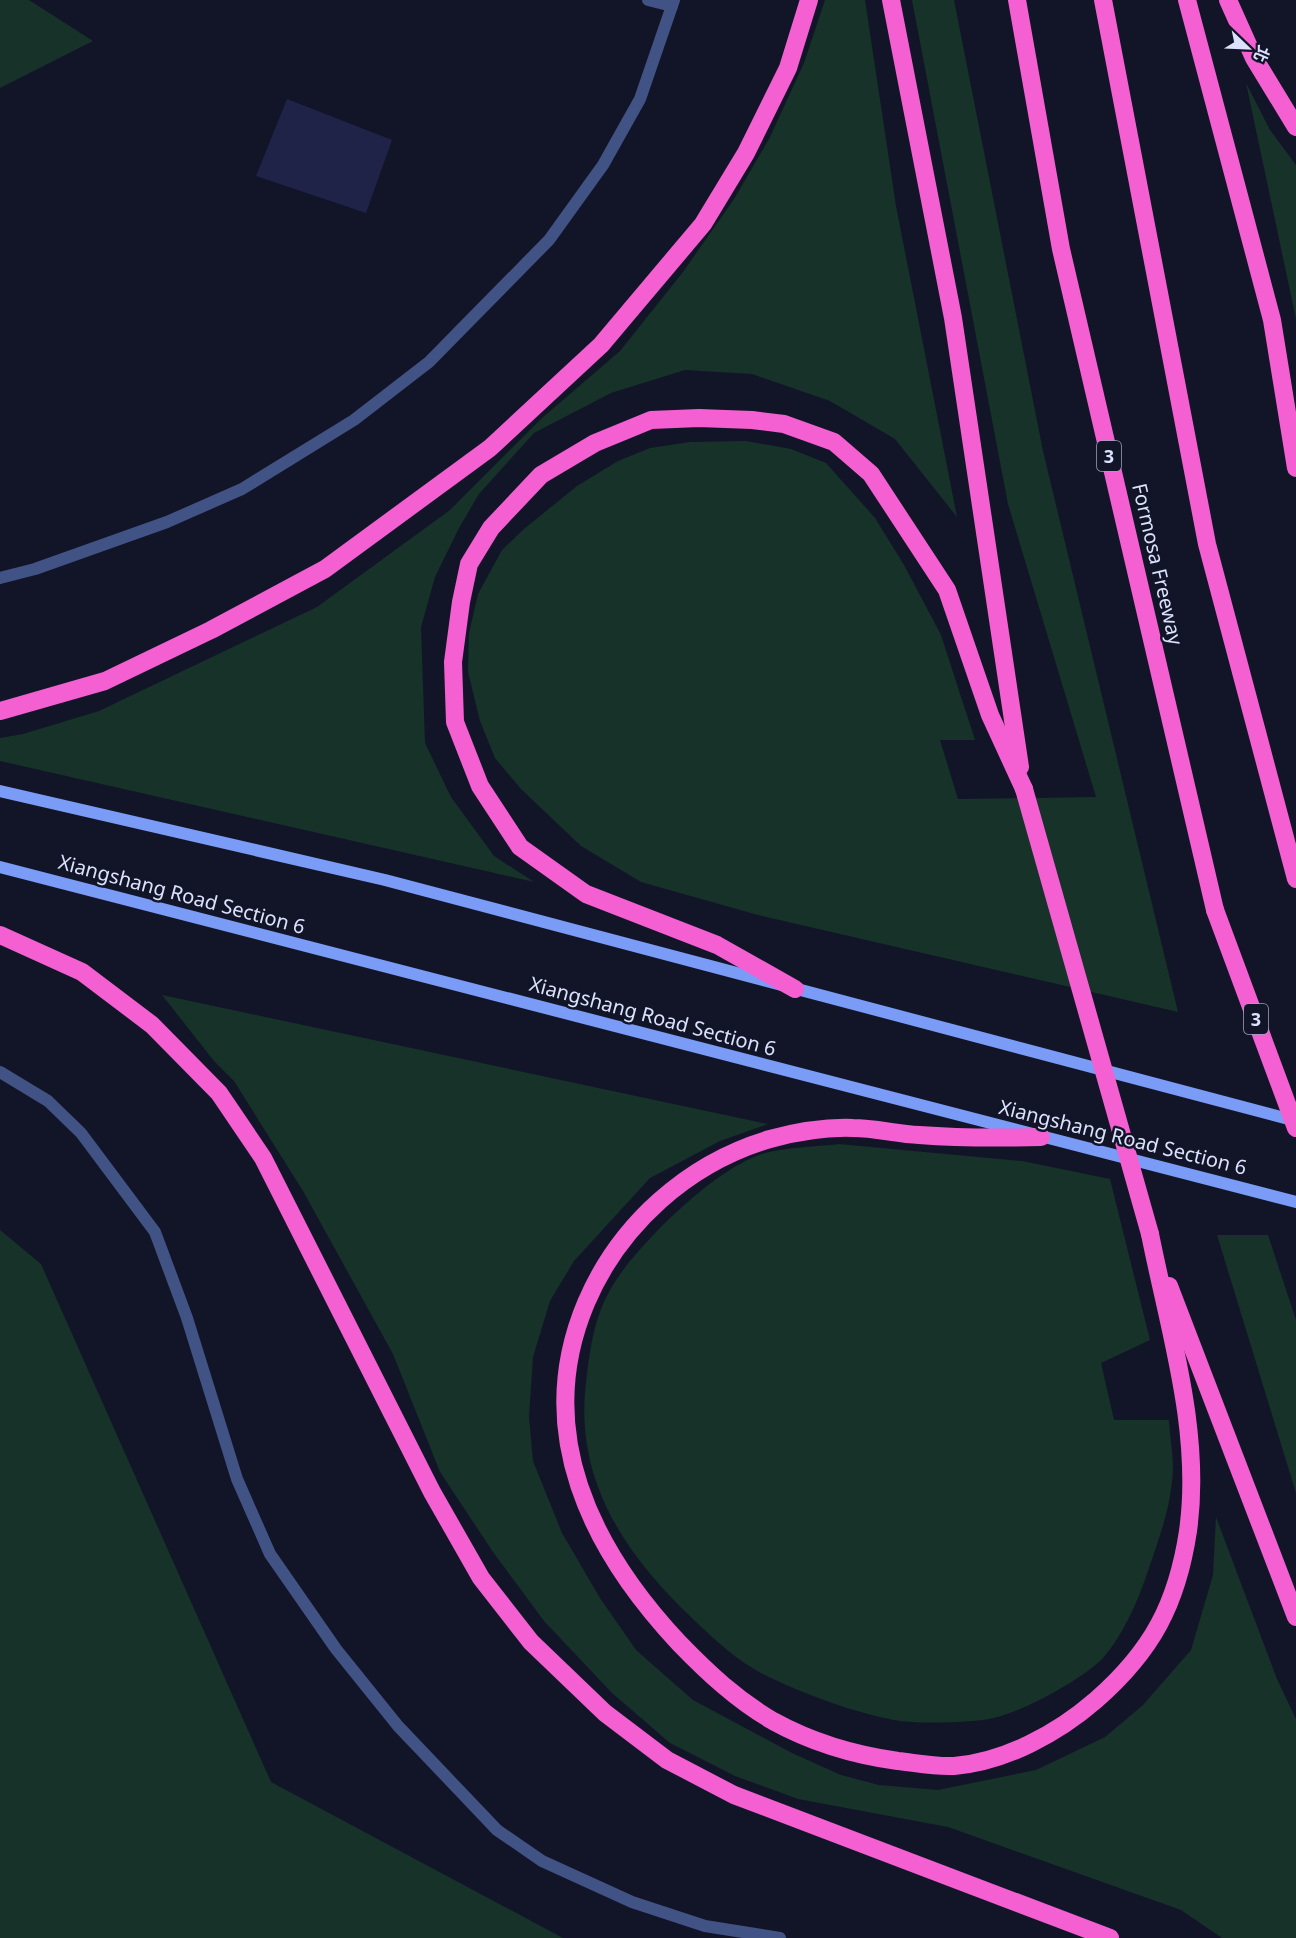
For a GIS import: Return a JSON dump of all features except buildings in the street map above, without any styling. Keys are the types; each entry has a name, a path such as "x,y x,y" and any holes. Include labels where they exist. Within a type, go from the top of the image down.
{"highway":[{"path":"0,711 105,681 211,630 325,569 490,448 601,345 703,224 746,153 788,68 809,0"},
{"path":"891,0 953,318 1024,789 1149,1234 1185,1408 1191,1489 1182,1563 1160,1628 1113,1686 1085,1710 1054,1731 1021,1748 987,1761 951,1767 880,1758 807,1738 773,1721 743,1702 704,1670 651,1615 628,1585 592,1522 579,1489 570,1455 566,1421 566,1386 571,1350 581,1315 595,1282 613,1252 636,1224 685,1180 739,1150 774,1138 825,1129 855,1128 952,1138 1041,1137"},
{"name":"Formosa Freeway","path":"1017,0 1061,249 1215,910 1296,1128"},
{"path":"1103,0 1207,543 1296,879"},
{"path":"1187,0 1272,320 1296,468"},
{"path":"1228,0 1254,58 1296,127"},
{"path":"795,989 717,945 585,894 520,847 480,786 455,722 453,662 465,583 469,564 491,528 515,499 541,475 595,443 651,420 699,418 752,420 784,424 834,442 871,474 947,590 990,715 1024,789"},
{"path":"0,935 82,972 152,1025 219,1093 263,1158 432,1492 481,1578 531,1642 605,1713 667,1760 734,1795 1110,1938"},
{"path":"1149,1234 1296,1617"}],"main road":[{"path":"0,791 385,880 1296,1120"},
{"name":"Xiangshang Road Section 6","path":"0,867 1296,1202"}],"street":[{"path":"0,578 35,569 167,522 242,489 354,420 429,362 549,240 603,165 640,99 673,3 648,0"},
{"path":"0,1072 48,1101 81,1133 121,1182 155,1232 187,1318 237,1479 270,1554 336,1649 398,1726 497,1830 542,1861 632,1902 705,1926 780,1938"}],"green space":[{"path":"0,0 29,0 93,41 0,88"},
{"path":"825,0 865,0 896,206 957,517 895,439 830,401 752,374 685,370 611,393 534,433 479,494 459,528 435,577 421,627 425,743 451,797 494,856 534,882 0,761 0,738 23,734 99,711 317,607 450,510 542,418 620,351 683,272 734,199 769,139 804,63"},
{"path":"912,0 954,0 1043,451 1178,1012 758,915 641,882 581,846 521,789 495,758 480,721 468,672 469,633 478,594 502,550 577,486 618,461 650,448 690,442 746,441 791,449 826,463 875,518 904,565 941,635 975,740 940,740 958,799 1096,797 1008,504"},
{"path":"1246,83 1270,130 1296,165 1296,319"},
{"path":"162,995 768,1124 720,1141 650,1178 574,1261 550,1301 533,1357 529,1417 533,1461 562,1533 600,1598 636,1650 693,1700 792,1753 841,1775 879,1785 938,1790 1036,1770 1105,1737 1143,1705 1191,1650 1213,1575 1216,1517 1277,1679 1296,1719 1296,1938 1222,1938 1181,1910 948,1827 798,1799 735,1776 670,1743 612,1693 544,1621 493,1552 440,1472 393,1354 303,1191 234,1081 214,1061"},
{"path":"839,1144 1022,1161 1110,1179 1150,1340 1101,1363 1114,1420 1169,1420 1173,1467 1168,1505 1159,1540 1139,1596 1123,1629 1103,1658 1066,1686 1002,1716 955,1722 894,1720 831,1703 760,1673 712,1637 648,1571 627,1544 610,1515 597,1485 588,1453 584,1419 588,1367 596,1323 601,1309 624,1269 669,1219 688,1202 707,1186 747,1160 774,1151"},
{"path":"0,1230 41,1264 271,1782 563,1938 0,1938"},
{"path":"1217,1235 1268,1235 1296,1320 1296,1493"}]}
